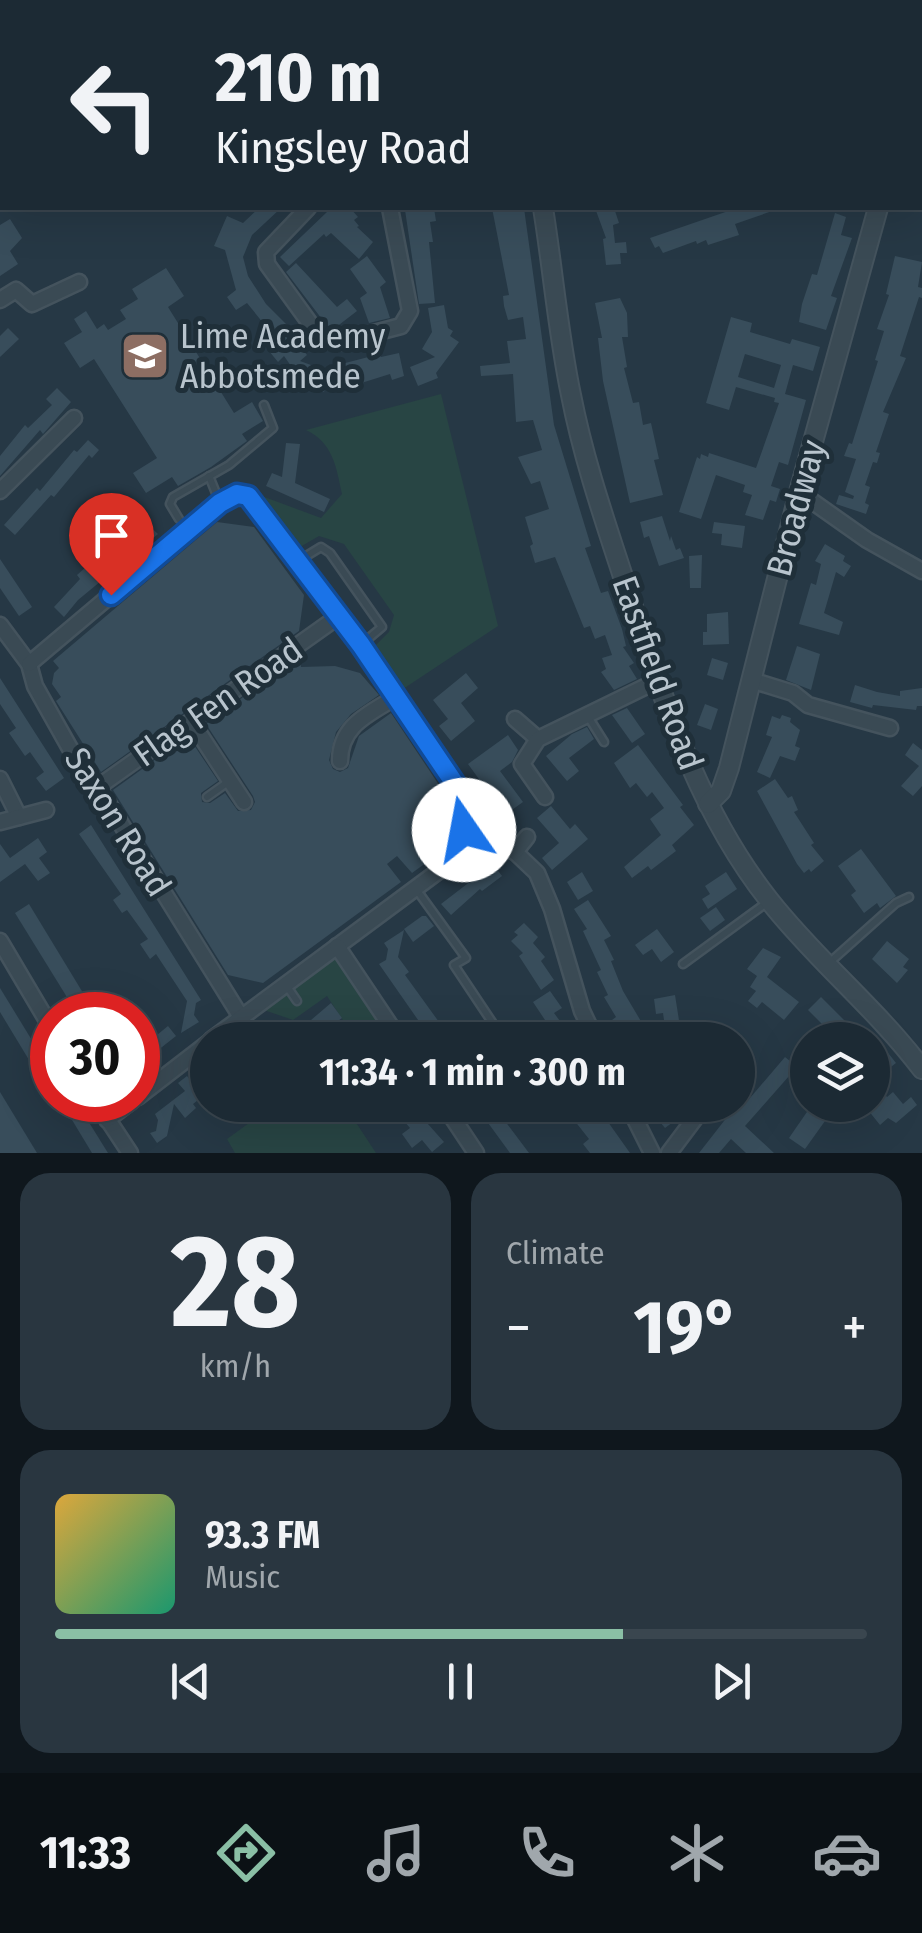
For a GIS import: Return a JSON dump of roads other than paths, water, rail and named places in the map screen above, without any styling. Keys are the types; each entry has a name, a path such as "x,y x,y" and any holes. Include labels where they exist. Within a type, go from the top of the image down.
{"street":[{"path":"306,210 266,252 267,264 322,340 336,343 401,326 410,311 390,210"},
{"name":"Eastfield Road","path":"543,210 570,395 586,461 657,681 691,771 770,901 920,1063"},
{"name":"Broadway","path":"708,804 721,791 729,768 799,492 877,210"},
{"path":"0,300 16,290 32,304 80,282"},
{"path":"0,491 74,418"},
{"path":"799,492 867,540 922,571"},
{"path":"29,664 220,503 237,494 251,499 361,645 455,784 464,809 464,830 457,850 448,860 234,1022"},
{"name":"Flag Fen Road","path":"98,787 339,616"},
{"name":"Saxon Road","path":"0,624 29,664 44,702 82,768 98,787 241,1017"},
{"path":"751,680 793,694 808,705 890,728"},
{"path":"545,797 522,764 538,739 657,681"},
{"path":"340,761 340,746 351,725 396,697"},
{"path":"515,720 538,739"},
{"path":"191,721 244,802"},
{"path":"0,779 20,817"},
{"path":"0,822 46,810"},
{"path":"464,830 515,852 538,873 588,1022"},
{"path":"515,852 527,836"},
{"path":"0,942 30,992"},
{"path":"336,946 388,1022"},
{"path":"160,1079 190,1056"},
{"path":"108,1122 130,1153"},
{"path":"455,1122 476,1153"},
{"path":"636,1122 652,1153"},
{"path":"669,1153 692,1122"}],"lane":[{"path":"179,518 171,509 171,499 229,465 273,428 264,406"},
{"path":"209,476 220,503"},
{"path":"297,561 321,547 330,553 382,626 361,645"},
{"path":"587,714 604,742"},
{"path":"207,797 229,781"},
{"path":"416,888 466,958 454,966 492,1022"},
{"path":"828,963 896,903 908,897"},
{"path":"683,964 770,901"},
{"path":"286,984 297,1001"}],"place":[{"name":"Lime Academy Abbotsmede","path":"145,356"}]}
